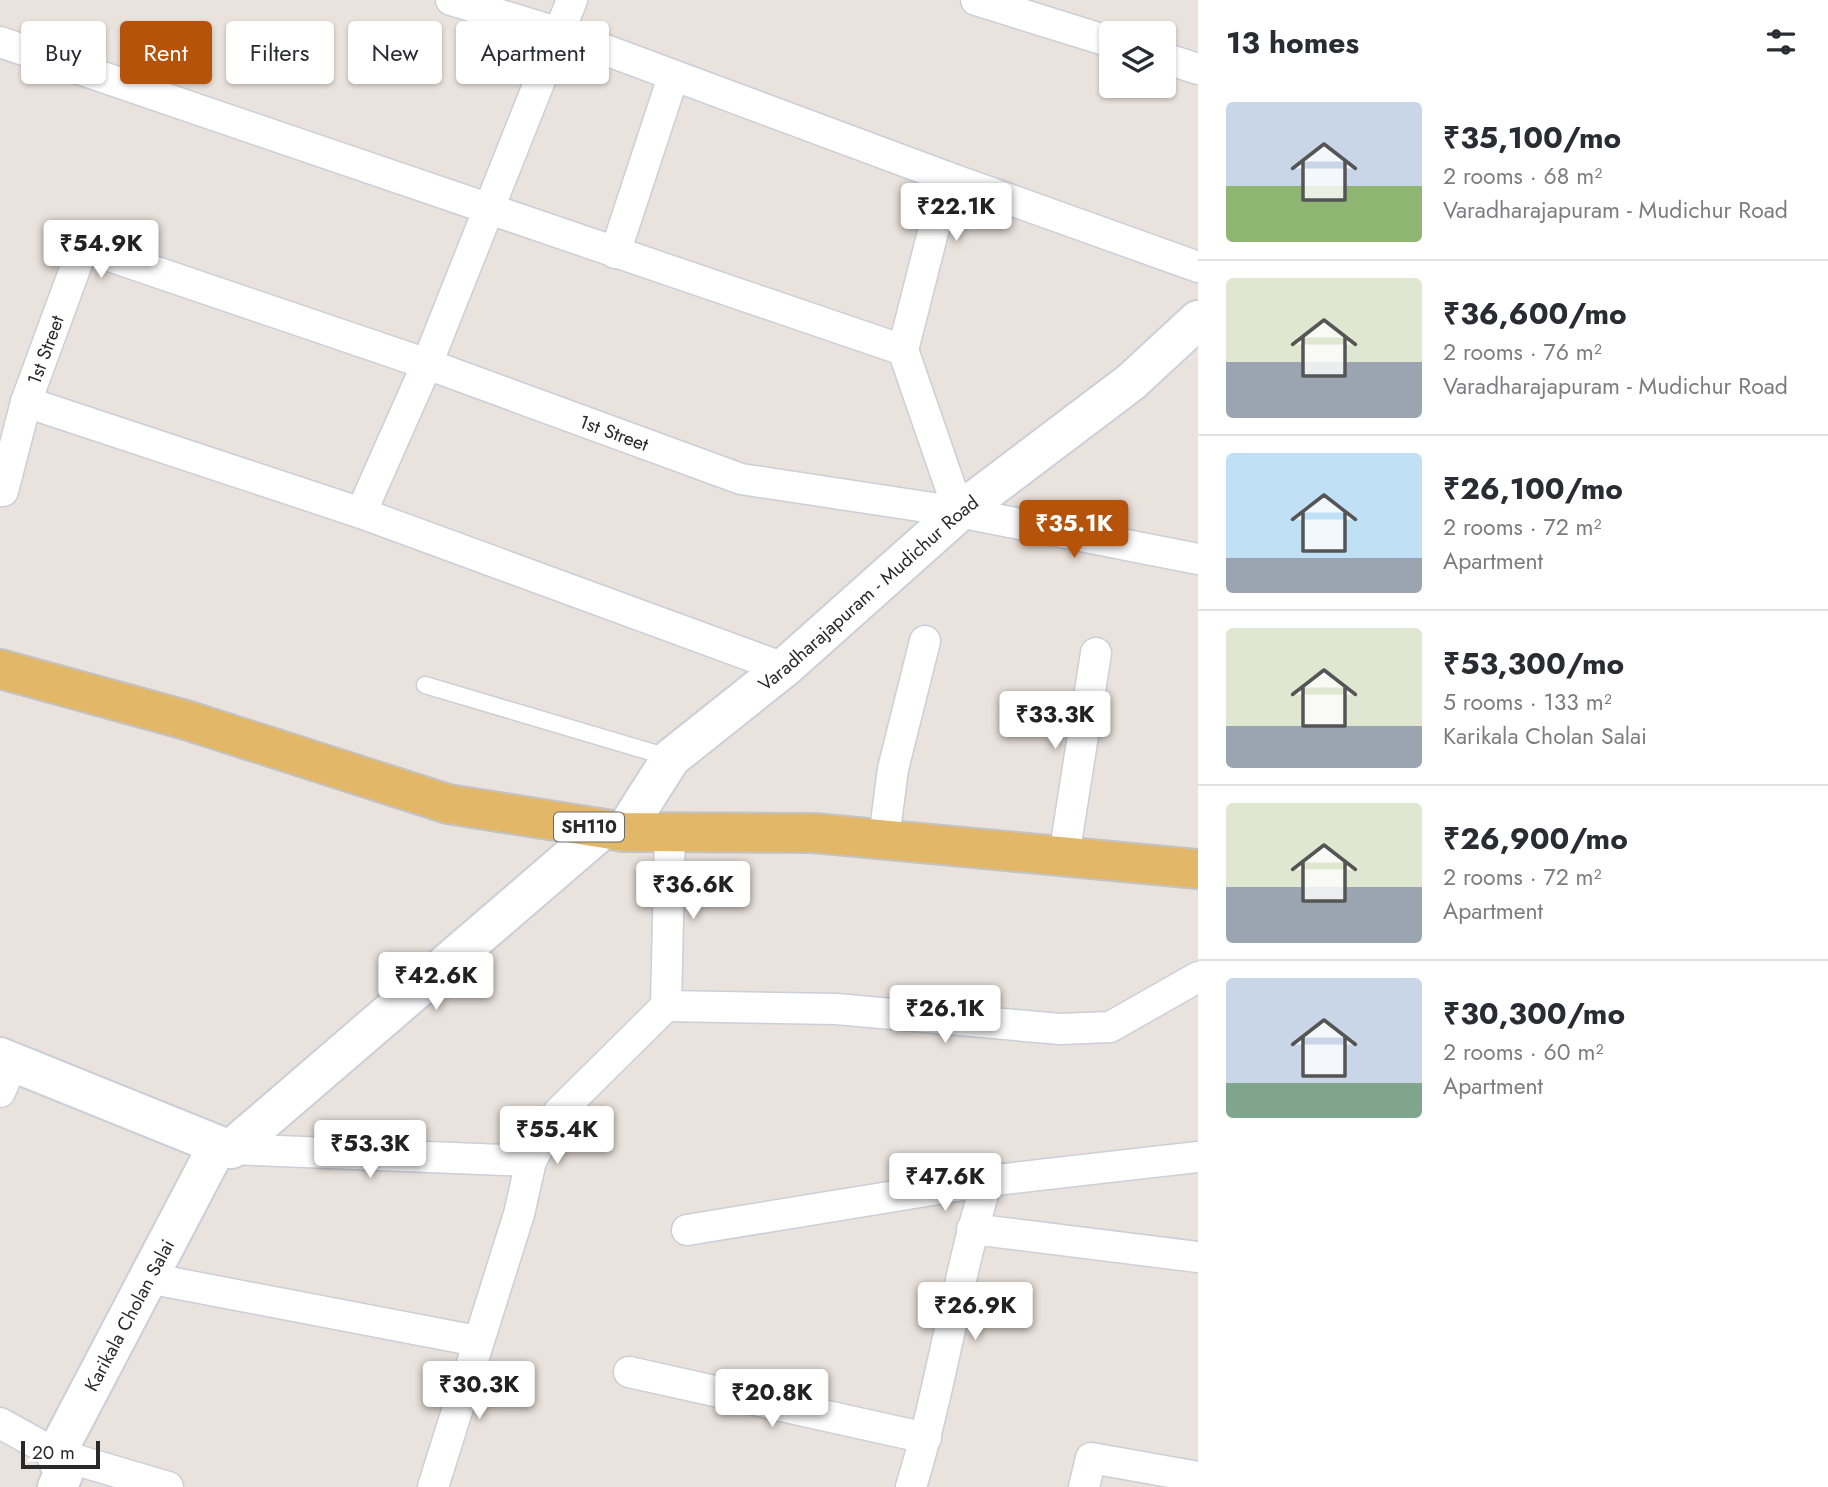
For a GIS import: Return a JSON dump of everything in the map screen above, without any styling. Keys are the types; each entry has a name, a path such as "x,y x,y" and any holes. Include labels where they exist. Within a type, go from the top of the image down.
{"main road":[{"name":"SH110","path":"0,669 186,720 448,804 613,830 670,834 814,833 1198,869"}],"street":[{"path":"451,0 520,21"},
{"path":"564,21 572,0"},
{"path":"976,0 1099,38"},
{"path":"0,42 903,350"},
{"path":"609,52 1198,267"},
{"path":"1176,62 1198,69"},
{"path":"615,253 673,77"},
{"path":"361,513 427,364 540,84"},
{"path":"947,177 903,350 959,512"},
{"name":"1st Street","path":"784,668 361,513 26,402 83,247 427,364 741,479 959,512 1198,559"},
{"name":"Varadharajapuram - Mudichur Road","path":"613,830 671,758 784,668 959,512 1131,382 1198,320"},
{"path":"3,491 26,402"},
{"path":"884,838 894,769 925,641"},
{"path":"1064,856 1096,653"},
{"name":"Karikala Cholan Salai","path":"57,1471 148,1279 224,1147 613,830"},
{"path":"433,1487 477,1340 519,1214 531,1161 558,1112 666,1006 670,834"},
{"path":"666,1006 835,1009 1060,1029 1110,1027 1198,977"},
{"path":"4,1070 224,1147 531,1161"},
{"path":"687,1230 986,1181 1198,1157"},
{"path":"911,1487 926,1438 972,1229 986,1181"},
{"path":"972,1229 1198,1258"},
{"path":"148,1279 477,1340"},
{"path":"629,1372 926,1438"},
{"path":"0,1423 57,1471 168,1487"},
{"path":"1084,1487 1091,1458 1198,1477"}],"lane":[{"path":"425,685 671,758"}]}
